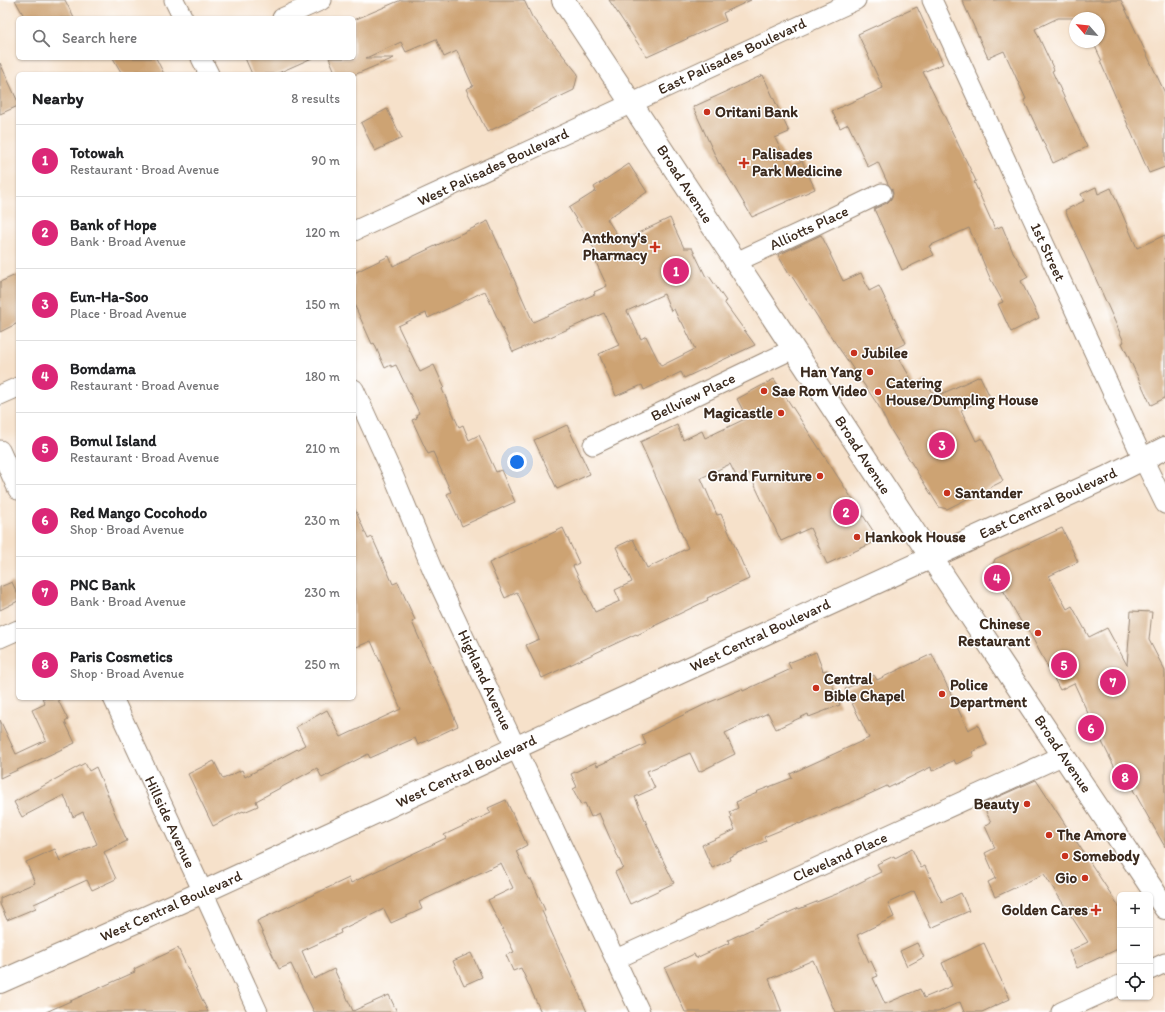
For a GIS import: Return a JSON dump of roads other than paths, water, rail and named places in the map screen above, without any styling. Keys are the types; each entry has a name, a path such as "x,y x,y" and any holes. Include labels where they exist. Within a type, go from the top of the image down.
{"main road":[{"name":"Broad Avenue","path":"563,0 1165,908"},
{"name":"East Central Boulevard","path":"931,557 1105,478 1165,448"},
{"name":"West Central Boulevard","path":"0,982 203,892 931,557"}],"street":[{"path":"174,0 182,16"},
{"path":"286,16 322,0"},
{"name":"East Palisades Boulevard","path":"631,103 856,0"},
{"name":"1st Street","path":"932,0 1165,504"},
{"path":"202,60 208,72"},
{"name":"West Palisades Boulevard","path":"356,230 631,103"},
{"name":"Alliotts Place","path":"736,262 882,193"},
{"name":"Bellview Place","path":"593,445 793,349"},
{"path":"0,395 16,388"},
{"name":"Highland Avenue","path":"356,393 394,477 433,571 517,747 640,1012"},
{"path":"0,450 16,486"},
{"path":"0,638 16,631"},
{"name":"Hillside Avenue","path":"114,700 258,1012"},
{"name":"Cleveland Place","path":"616,959 1064,756"},
{"path":"1153,968 1165,962"},
{"path":"1061,1012 1117,986"}],"place":[{"name":"Oritani Bank","path":"707,112"},
{"name":"Palisades Park Medicine","path":"744,163"},
{"name":"Anthony's Pharmacy","path":"655,247"},
{"name":"Totowah","path":"676,271"},
{"name":"Jubilee","path":"854,353"},
{"name":"Han Yang","path":"870,372"},
{"name":"Sae Rom Video","path":"764,391"},
{"name":"Catering House/Dumpling House","path":"878,392"},
{"name":"Magicastle","path":"781,413"},
{"name":"Eun-Ha-Soo","path":"942,445"},
{"name":"Grand Furniture","path":"820,476"},
{"name":"Santander","path":"947,493"},
{"name":"Bank of Hope","path":"846,512"},
{"name":"Hankook House","path":"857,537"},
{"name":"Bomdama","path":"997,578"},
{"name":"Chinese Restaurant","path":"1038,633"},
{"name":"Bomul Island","path":"1064,665"},
{"name":"PNC Bank","path":"1113,682"},
{"name":"Central Bible Chapel","path":"816,688"},
{"name":"Police Department","path":"942,694"},
{"name":"Red Mango Cocohodo","path":"1091,728"},
{"name":"Paris Cosmetics","path":"1125,777"},
{"name":"Beauty","path":"1027,804"},
{"name":"The Amore","path":"1049,835"},
{"name":"Somebody","path":"1065,856"},
{"name":"Gio","path":"1085,878"},
{"name":"Golden Cares","path":"1096,910"}]}
